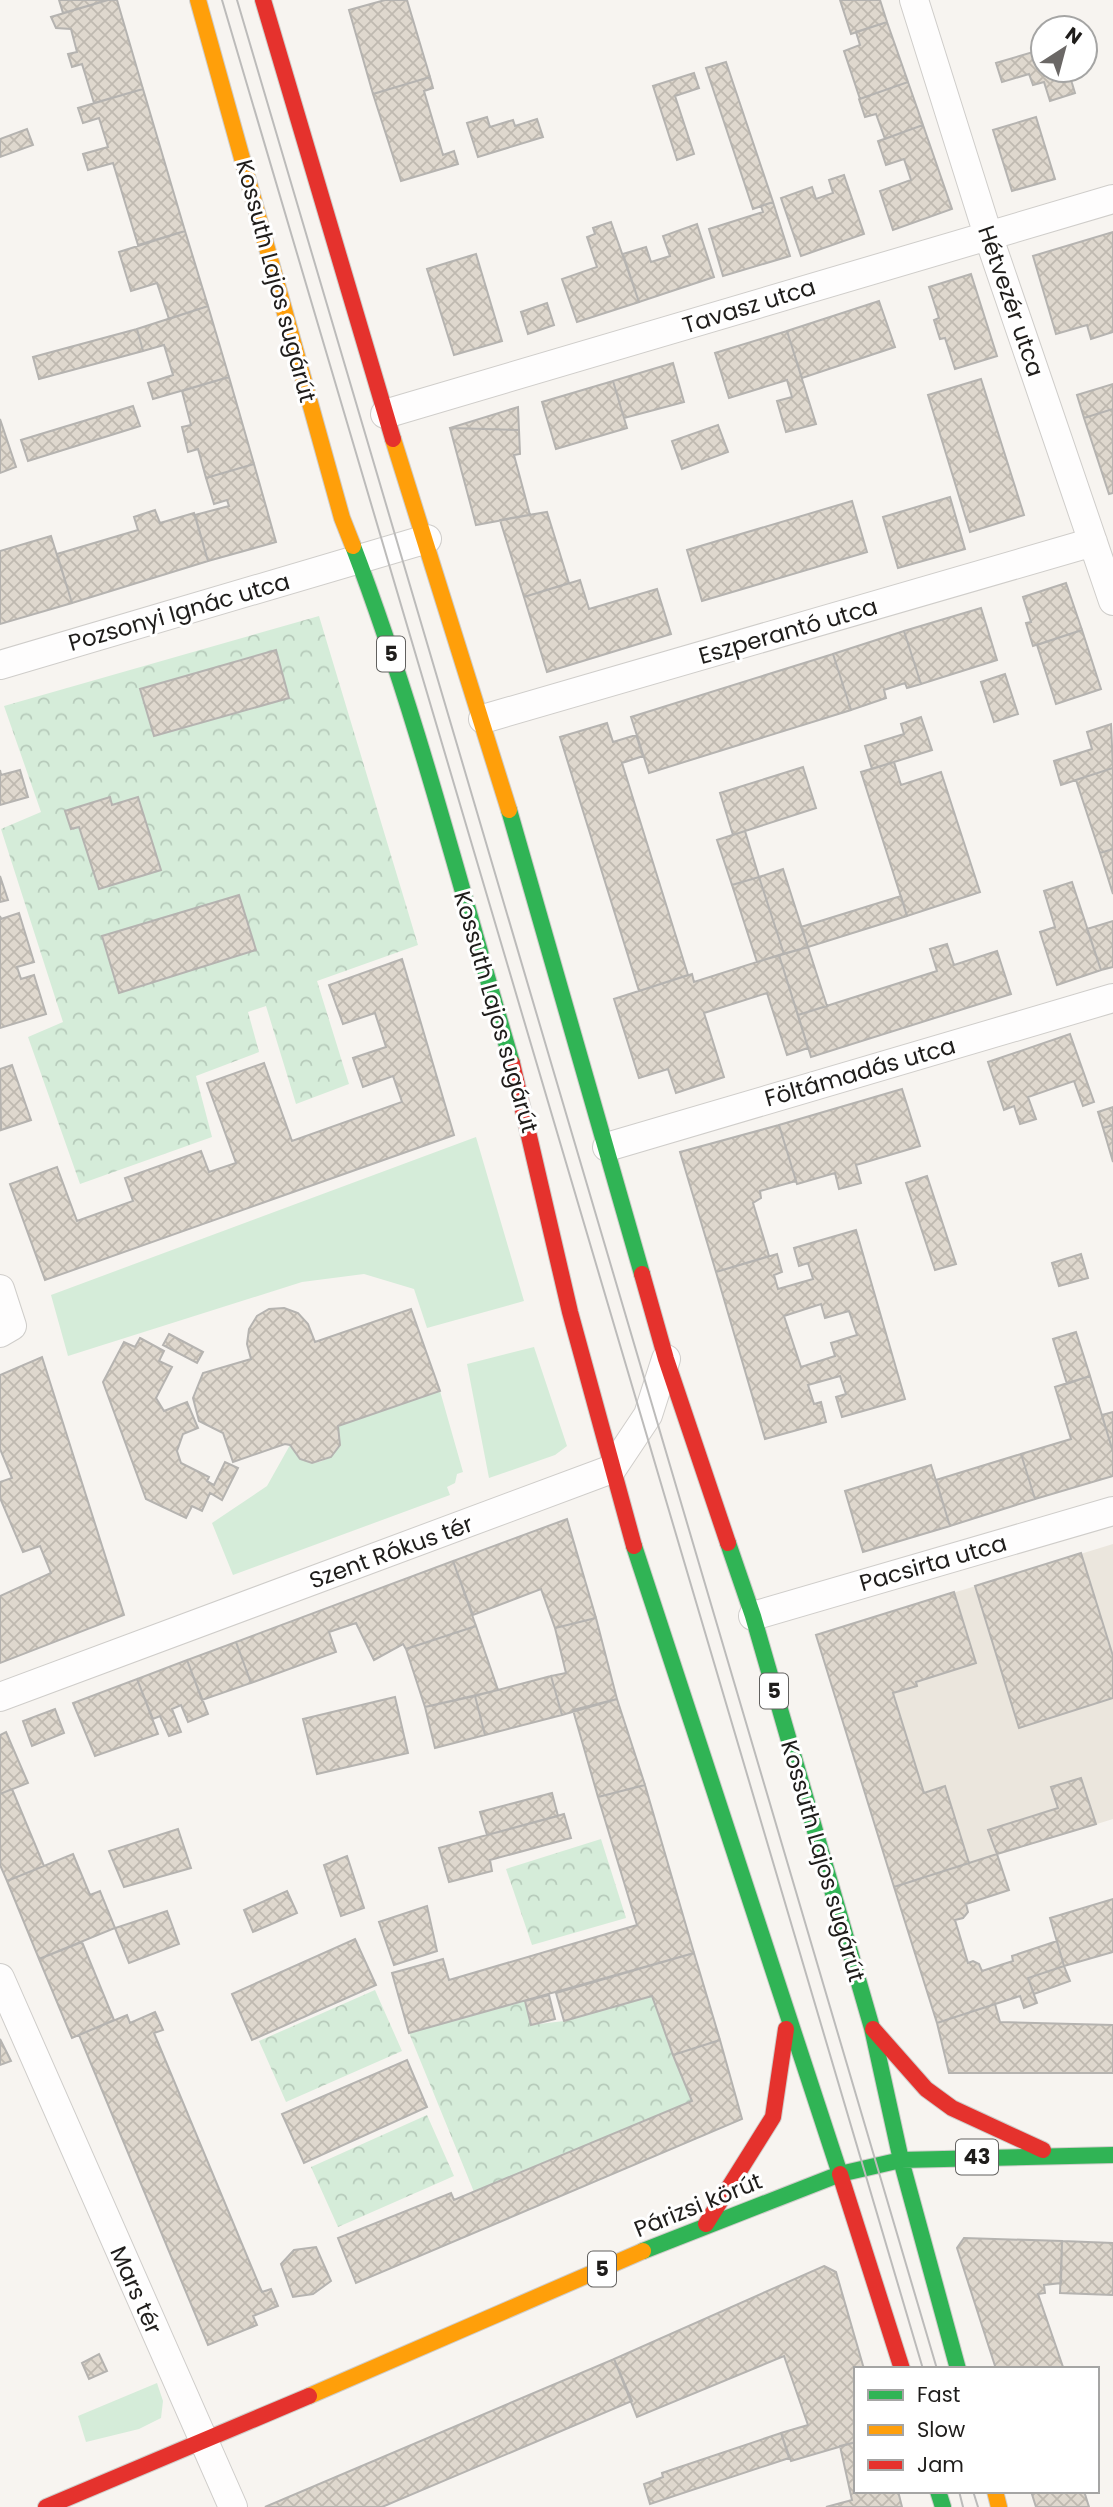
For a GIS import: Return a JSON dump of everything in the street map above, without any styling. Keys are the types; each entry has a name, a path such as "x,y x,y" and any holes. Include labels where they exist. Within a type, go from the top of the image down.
{"main road":[{"name":"Kossuth Lajos sugárút","path":"198,0 342,518 359,560 411,719 523,1097 570,1312 637,1555 901,2367"},
{"name":"Kossuth Lajos sugárút","path":"263,0 385,414 483,719 666,1359 753,1616 872,2028 901,2160 957,2367"},
{"name":"5","path":"706,2224 773,2117 781,2079 787,2013"},
{"path":"872,2028 926,2089 952,2108 1052,2154"},
{"name":"Párizsi körút","path":"206,2441 706,2224 840,2174 901,2160 1052,2154 1113,2155"},
{"name":"5","path":"46,2507 206,2441"}],"street":[{"name":"Hétvezér utca","path":"914,0 988,235 1113,601"},
{"name":"Tavasz utca","path":"385,414 1113,199"},
{"path":"359,560 427,539"},
{"name":"Eszperantó utca","path":"483,719 1093,542"},
{"name":"Pozsonyi Ignác utca","path":"0,665 359,560"},
{"name":"Föltámadás utca","path":"607,1147 1113,998"},
{"path":"0,1289 6,1330"},
{"path":"612,1469 648,1415 666,1359"},
{"name":"Szent Rókus tér","path":"0,1697 612,1469"},
{"name":"Pacsirta utca","path":"753,1616 1113,1511"},
{"name":"Mars tér","path":"0,1978 233,2507"}],"shaded area":[{"path":"1113,1544 1113,1819 894,1887 816,1635"}],"green space":[{"path":"319,616 418,945 317,981 349,1084 296,1104 266,1006 248,1012 259,1052 196,1076 212,1137 80,1184 28,1037 63,1022 1,829 41,812 4,706"},
{"path":"476,1137 524,1301 427,1328 414,1289 364,1274 302,1282 68,1356 51,1295"},
{"path":"534,1347 567,1446 555,1455 489,1478 467,1364"},
{"path":"440,1391 463,1472 457,1474 455,1483 447,1487 450,1495 233,1575 212,1523 267,1486 290,1445 308,1462 321,1461 334,1453 340,1445 338,1426"},
{"path":"601,1839 626,1918 532,1945 506,1869"},
{"path":"375,1990 402,2051 286,2102 259,2041"},
{"path":"652,1996 692,2101 474,2192 409,2033 525,2001 531,2025 564,2021"},
{"path":"427,2115 454,2176 338,2227 311,2167"},
{"path":"157,2383 163,2401 161,2418 139,2429 86,2442 78,2416"}],"building":[{"path":"59,0 108,0 63,13"},
{"path":"108,0 117,0 143,89 94,103 82,64 72,67 68,54 77,52 71,29 56,28 51,17"},
{"path":"385,0 407,0 430,77 373,94 349,10"},
{"path":"840,0 880,0 887,22 851,34"},
{"path":"887,22 908,82 860,99 844,51 860,45 856,32"},
{"path":"1029,53 1029,74 1002,82 996,63"},
{"path":"726,62 773,202 753,209 706,68"},
{"path":"694,73 699,88 675,96 694,154 677,160 653,86"},
{"path":"430,77 433,88 424,91 443,155 454,151 458,164 401,181 373,94"},
{"path":"908,82 923,125 885,139 876,114 865,117 859,99"},
{"path":"1045,84 1072,84 1075,93 1050,101"},
{"path":"143,89 185,231 138,245 113,163 88,170 83,154 108,147 99,118 83,123 78,108"},
{"path":"487,117 490,127 513,120 515,126 537,119 543,137 478,157 467,123"},
{"path":"1036,117 1055,179 1012,191 993,130"},
{"path":"923,125 952,209 893,230 880,191 911,180 904,159 886,165 878,141"},
{"path":"27,129 33,145 0,157 0,139"},
{"path":"844,175 864,234 801,256 781,198 812,187 816,199 833,193 829,180"},
{"path":"773,202 790,256 723,276 709,229 763,212 761,206"},
{"path":"611,222 639,302 577,322 562,279 597,267 587,237 595,234 593,228"},
{"path":"697,224 714,277 639,302 623,254 646,247 651,262 670,256 663,236"},
{"path":"185,231 208,306 169,319 157,283 131,291 119,252"},
{"path":"1113,232 1113,332 1091,339 1087,325 1056,334 1033,256"},
{"path":"476,254 502,341 454,355 427,269"},
{"path":"971,274 997,356 955,369 945,338 940,339 934,320 939,318 929,287"},
{"path":"879,301 895,347 802,378 787,331"},
{"path":"547,303 554,325 528,334 521,312"},
{"path":"208,306 229,377 153,399 148,383 173,375 164,345 143,351 137,329"},
{"path":"137,329 143,351 39,379 33,357"},
{"path":"787,331 816,424 786,432 777,401 792,397 787,380 729,398 715,353"},
{"path":"673,363 684,402 624,418 613,381"},
{"path":"229,377 254,464 206,478 198,449 188,452 182,427 191,425 182,391"},
{"path":"981,379 1024,515 970,532 928,395"},
{"path":"613,381 627,428 556,449 542,402"},
{"path":"1113,384 1113,409 1084,418 1077,395"},
{"path":"133,406 140,426 28,461 21,440"},
{"path":"518,407 519,430 450,428"},
{"path":"1113,409 1113,493 1109,494 1084,418"},
{"path":"0,419 16,467 0,473"},
{"path":"718,425 728,452 682,469 672,441"},
{"path":"450,428 519,430 520,454 514,455 530,515 476,525"},
{"path":"254,464 276,542 208,561 195,515 229,506 227,500 214,504 206,478"},
{"path":"950,497 965,549 898,568 883,517"},
{"path":"852,501 867,552 702,601 687,550"},
{"path":"155,510 160,523 194,513 208,561 72,603 57,554 138,530 134,517"},
{"path":"547,512 569,583 524,597 500,520"},
{"path":"51,536 72,603 0,624 0,551"},
{"path":"580,580 589,609 657,589 671,634 547,672 524,597"},
{"path":"1066,583 1082,630 1033,646 1026,623 1031,622 1023,597"},
{"path":"981,608 997,660 921,684 904,631"},
{"path":"1082,630 1101,689 1056,704 1037,645"},
{"path":"904,631 921,684 907,688 905,683 884,690 886,698 851,710 833,654"},
{"path":"276,650 289,698 154,736 140,689"},
{"path":"833,654 851,710 649,773 631,717"},
{"path":"1005,674 1018,714 994,722 981,682"},
{"path":"921,717 932,750 872,769 865,746 904,734 901,724"},
{"path":"607,723 613,742 636,735 643,756 622,763 688,975 639,991 560,737"},
{"path":"1111,724 1113,768 1061,785 1054,761 1092,749 1087,732"},
{"path":"894,762 901,785 941,772 980,892 907,916 861,772"},
{"path":"803,767 816,808 733,835 720,793"},
{"path":"1113,768 1113,849 1100,853 1076,780"},
{"path":"0,770 1,775 20,770 28,797 0,805"},
{"path":"110,797 112,805 138,797 161,870 99,889 79,827 71,829 65,811"},
{"path":"745,831 759,877 732,885 717,840"},
{"path":"1113,849 1113,894 1100,853"},
{"path":"783,869 808,947 784,954 759,877"},
{"path":"0,876 8,900 0,902"},
{"path":"759,877 784,954 757,962 732,885"},
{"path":"1072,882 1101,970 1057,985 1040,932 1055,927 1044,891"},
{"path":"239,895 256,950 119,993 102,936"},
{"path":"901,896 907,916 808,947 801,927"},
{"path":"19,913 34,962 17,967 21,979 34,975 46,1014 0,1028 0,916 1,919"},
{"path":"1113,921 1113,967 1101,970 1087,929"},
{"path":"947,944 954,965 997,951 1011,994 811,1057 798,1015 937,971 930,949"},
{"path":"808,947 827,1006 798,1015 779,955"},
{"path":"779,955 808,1048 787,1055 767,993 704,1013 724,1077 676,1093 668,1069 639,1078 614,999 692,974 694,982"},
{"path":"402,959 454,1135 45,1280 10,1184 57,1167 77,1221 133,1201 125,1178 201,1151 209,1172 236,1163 207,1083 264,1063 292,1141 402,1102 393,1076 363,1087 353,1058 386,1047 375,1013 343,1024 329,985"},
{"path":"1070,1034 1094,1102 1083,1106 1074,1081 1028,1097 1036,1119 1020,1124 1014,1106 1004,1110 988,1062"},
{"path":"12,1065 31,1120 1,1130 0,1069"},
{"path":"902,1089 920,1146 856,1165 861,1183 839,1189 835,1173 797,1184 779,1125"},
{"path":"1113,1107 1113,1125 1103,1128 1098,1112"},
{"path":"779,1125 796,1181 760,1191 761,1198 753,1203 769,1256 716,1272 680,1152"},
{"path":"1113,1125 1113,1162 1103,1128"},
{"path":"927,1176 956,1264 935,1270 906,1183"},
{"path":"856,1230 905,1399 842,1417 836,1397 846,1394 840,1376 808,1385 814,1404 821,1402 826,1422 765,1439 716,1272 777,1254 782,1272 774,1275 778,1289 813,1279 808,1263 799,1266 794,1248","holes":["821,1304 825,1318 849,1311 857,1335 831,1343 835,1356 801,1367 784,1316"]},
{"path":"1081,1254 1088,1278 1059,1286 1052,1263"},
{"path":"284,1308 298,1313 308,1324 315,1342 411,1309 440,1391 338,1426 340,1445 331,1457 312,1463 300,1459 290,1445 285,1444 233,1462 223,1433 199,1421 193,1398 203,1373 251,1359 247,1344 249,1329 257,1316 269,1309"},
{"path":"1076,1332 1090,1376 1067,1384 1053,1339"},
{"path":"169,1334 203,1352 197,1363 163,1345"},
{"path":"140,1338 164,1351 159,1361 172,1367 156,1398 164,1411 187,1402 198,1428 183,1434 177,1451 181,1463 209,1477 207,1481 214,1485 225,1462 238,1468 222,1500 210,1493 202,1511 192,1506 186,1518 146,1499 103,1382 124,1342 135,1347"},
{"path":"42,1357 124,1615 0,1663 0,1596 51,1573 40,1546 23,1552 0,1498 0,1482 12,1478 0,1449 0,1375"},
{"path":"1090,1376 1113,1452 1113,1476 1035,1499 1021,1454 1071,1439 1055,1387"},
{"path":"1113,1412 1113,1452 1102,1415"},
{"path":"1021,1454 1035,1499 950,1526 936,1480"},
{"path":"931,1465 950,1526 863,1552 845,1491"},
{"path":"567,1519 596,1618 555,1628 541,1589 473,1615 453,1561"},
{"path":"1081,1553 1113,1656 1113,1698 1019,1728 975,1586"},
{"path":"453,1561 476,1626 406,1649 403,1644 374,1660 356,1623 329,1632 336,1652 251,1683 236,1642"},
{"path":"954,1592 976,1663 916,1682 917,1686 893,1693 924,1793 945,1786 969,1863 894,1887 816,1635"},
{"path":"596,1618 617,1699 562,1715 551,1676 566,1673 555,1628"},
{"path":"476,1626 498,1690 425,1707 406,1649"},
{"path":"236,1642 251,1683 202,1700 187,1660"},
{"path":"187,1660 208,1714 188,1722 181,1705 172,1709 181,1732 169,1736 160,1716 153,1719 137,1679"},
{"path":"551,1676 562,1715 485,1735 475,1696"},
{"path":"137,1679 158,1734 95,1756 73,1703"},
{"path":"475,1696 485,1735 435,1748 425,1707"},
{"path":"395,1697 408,1753 317,1774 303,1719"},
{"path":"617,1699 645,1785 598,1797 573,1710"},
{"path":"55,1709 64,1733 32,1746 23,1721"},
{"path":"6,1732 28,1783 0,1794 0,1735"},
{"path":"1081,1778 1096,1824 997,1854 988,1830 1058,1808 1051,1787"},
{"path":"645,1785 694,1953 409,2033 392,1973 443,1959 449,1980 637,1925 598,1797"},
{"path":"12,1789 44,1866 7,1881 0,1865 0,1794"},
{"path":"552,1793 558,1816 487,1835 480,1812"},
{"path":"564,1814 571,1838 490,1860 492,1871 449,1882 439,1848"},
{"path":"178,1829 191,1868 124,1887 109,1851"},
{"path":"73,1854 90,1895 100,1891 115,1928 39,1959 7,1881"},
{"path":"997,1854 1009,1890 966,1904 968,1912 963,1918 955,1920 968,1963 973,1961 979,1964 982,1971 1013,1961 1012,1956 1057,1941 1064,1966 1028,1978 1037,2003 1024,2008 1020,1996 937,2023 894,1887"},
{"path":"347,1856 364,1908 341,1916 324,1865"},
{"path":"287,1891 297,1913 253,1932 244,1910"},
{"path":"1113,1899 1113,1952 1064,1966 1050,1918"},
{"path":"427,1906 437,1951 394,1965 379,1922"},
{"path":"167,1911 179,1944 129,1963 115,1928"},
{"path":"355,1939 376,1985 252,2040 232,1994"},
{"path":"82,1942 114,2020 72,2038 39,1959"},
{"path":"694,1953 720,2040 673,2055 652,1996 564,2021 556,1993"},
{"path":"1064,1966 1070,1981 1034,1994 1028,1978"},
{"path":"549,1995 555,2019 531,2025 525,2001"},
{"path":"995,2004 1000,2022 1113,2025 1113,2073 949,2073 937,2023"},
{"path":"155,2012 163,2030 154,2033 262,2292 271,2289 278,2306 253,2316 257,2325 208,2345 79,2035 127,2015 130,2023"},
{"path":"0,2039 11,2061 0,2065"},
{"path":"720,2040 742,2119 356,2283 338,2238 451,2193 454,2200 692,2101 673,2055"},
{"path":"407,2060 427,2107 304,2163 282,2114"},
{"path":"964,2238 1062,2241 1061,2283 1044,2285 1045,2293 1038,2294 1063,2367 995,2367 957,2248"},
{"path":"1062,2241 1113,2243 1113,2295 1060,2293"},
{"path":"316,2247 331,2281 313,2294 293,2297 281,2264 294,2250"},
{"path":"824,2266 836,2272 863,2367 854,2367 854,2443 791,2461 781,2433 808,2425 784,2356 637,2417 614,2359"},
{"path":"99,2354 107,2371 89,2379 82,2363"},
{"path":"614,2359 632,2401 382,2507 265,2507"},
{"path":"781,2433 789,2458 650,2504 644,2484 663,2477 662,2473"},
{"path":"854,2442 854,2493 898,2493 902,2507 826,2507 852,2500 840,2446"},
{"path":"1032,2493 1085,2493 1089,2507 1036,2507"}],"tram line":[{"path":"222,0 922,2367"},
{"path":"237,0 936,2367"},
{"path":"960,2493 963,2507"},
{"path":"974,2493 978,2507"}],"traffic: fast":[{"path":"353,546 418,738 512,1063"},
{"path":"509,810 642,1274"},
{"path":"728,1543 753,1616 872,2028 901,2160"},
{"path":"634,1546 840,2174"},
{"path":"643,2251 840,2174 901,2160 1113,2155"},
{"path":"901,2160 957,2367"},
{"path":"939,2493 943,2507"}],"traffic: slow":[{"path":"198,0 342,518 353,546"},
{"path":"393,439 509,810"},
{"path":"309,2396 643,2251"},
{"path":"996,2493 999,2507"}],"traffic: jam":[{"path":"263,0 393,439"},
{"path":"512,1063 570,1312 634,1546"},
{"path":"642,1274 666,1359 728,1543"},
{"path":"706,2224 773,2117 786,2029"},
{"path":"873,2029 926,2089 952,2108 1043,2150"},
{"path":"840,2174 901,2367"},
{"path":"46,2507 309,2396"}]}
